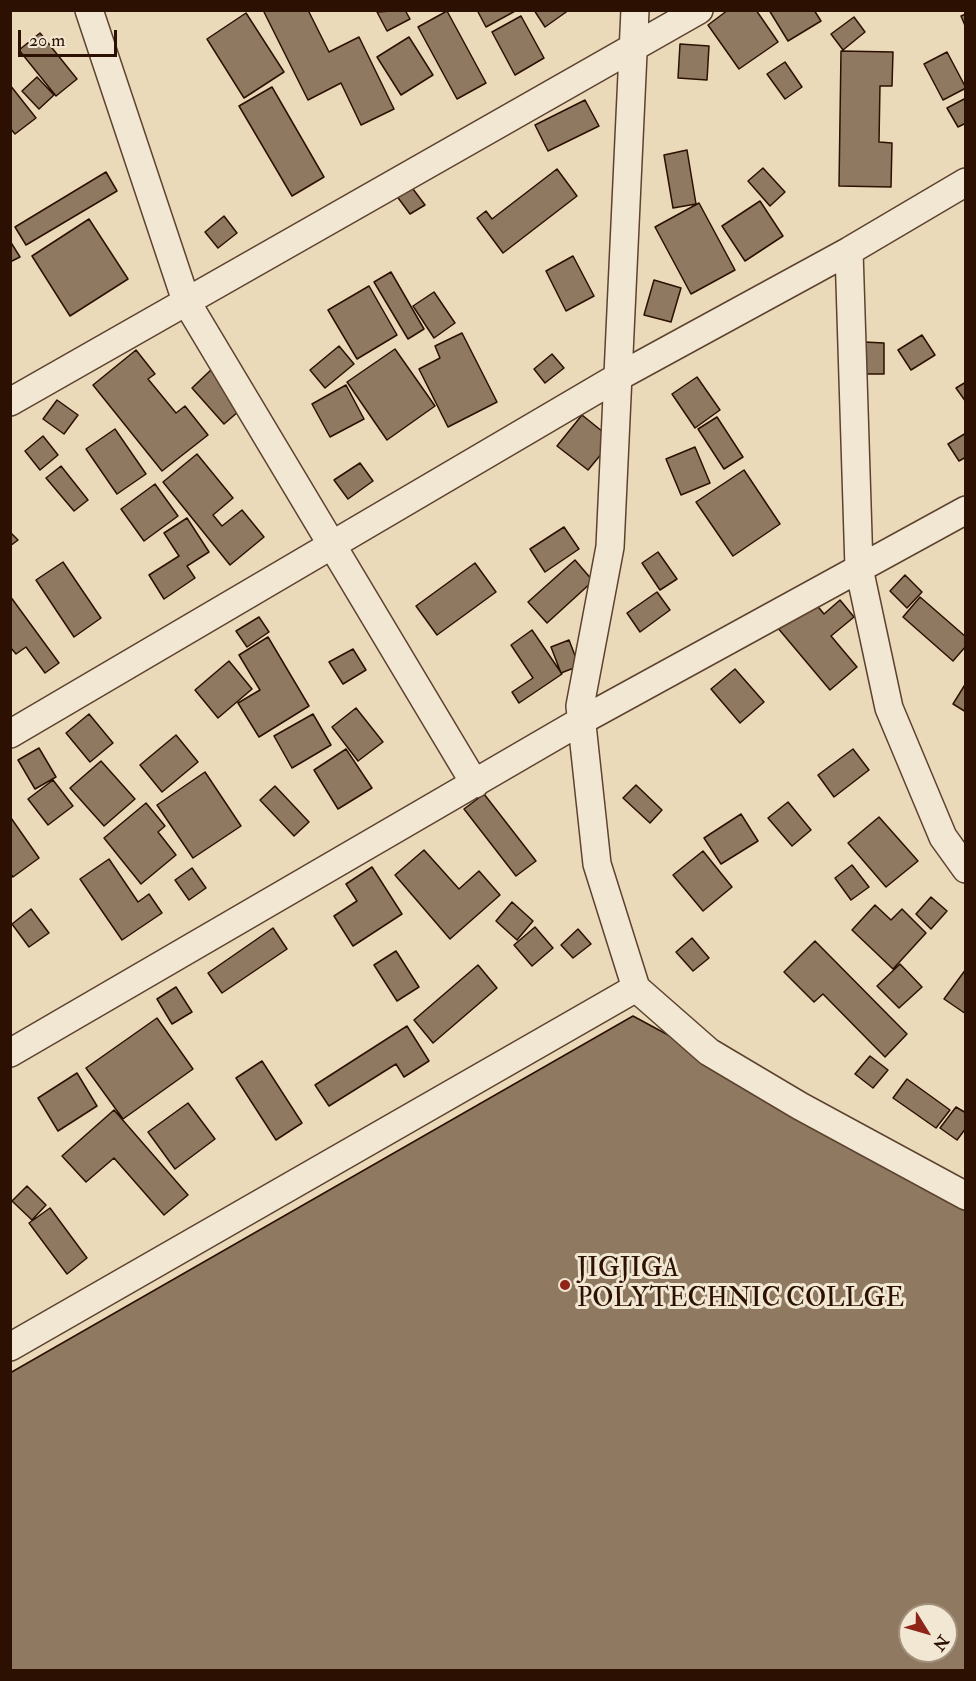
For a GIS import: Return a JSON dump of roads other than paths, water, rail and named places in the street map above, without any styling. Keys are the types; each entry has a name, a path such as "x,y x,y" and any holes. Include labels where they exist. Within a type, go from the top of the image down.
{"street":[{"path":"89,10 186,301 475,784"},
{"path":"635,10 610,547 580,706 597,864 636,988 709,1052 800,1106 966,1196"},
{"path":"10,402 699,10"},
{"path":"10,734 618,377 849,251 966,182"},
{"path":"849,251 859,568 889,708 943,837 966,869"},
{"path":"10,1053 582,721 966,510"},
{"path":"10,1347 636,988"}],"place":[{"name":"JIGJIGA POLYTECHNIC COLLGE","path":"565,1285"}]}
